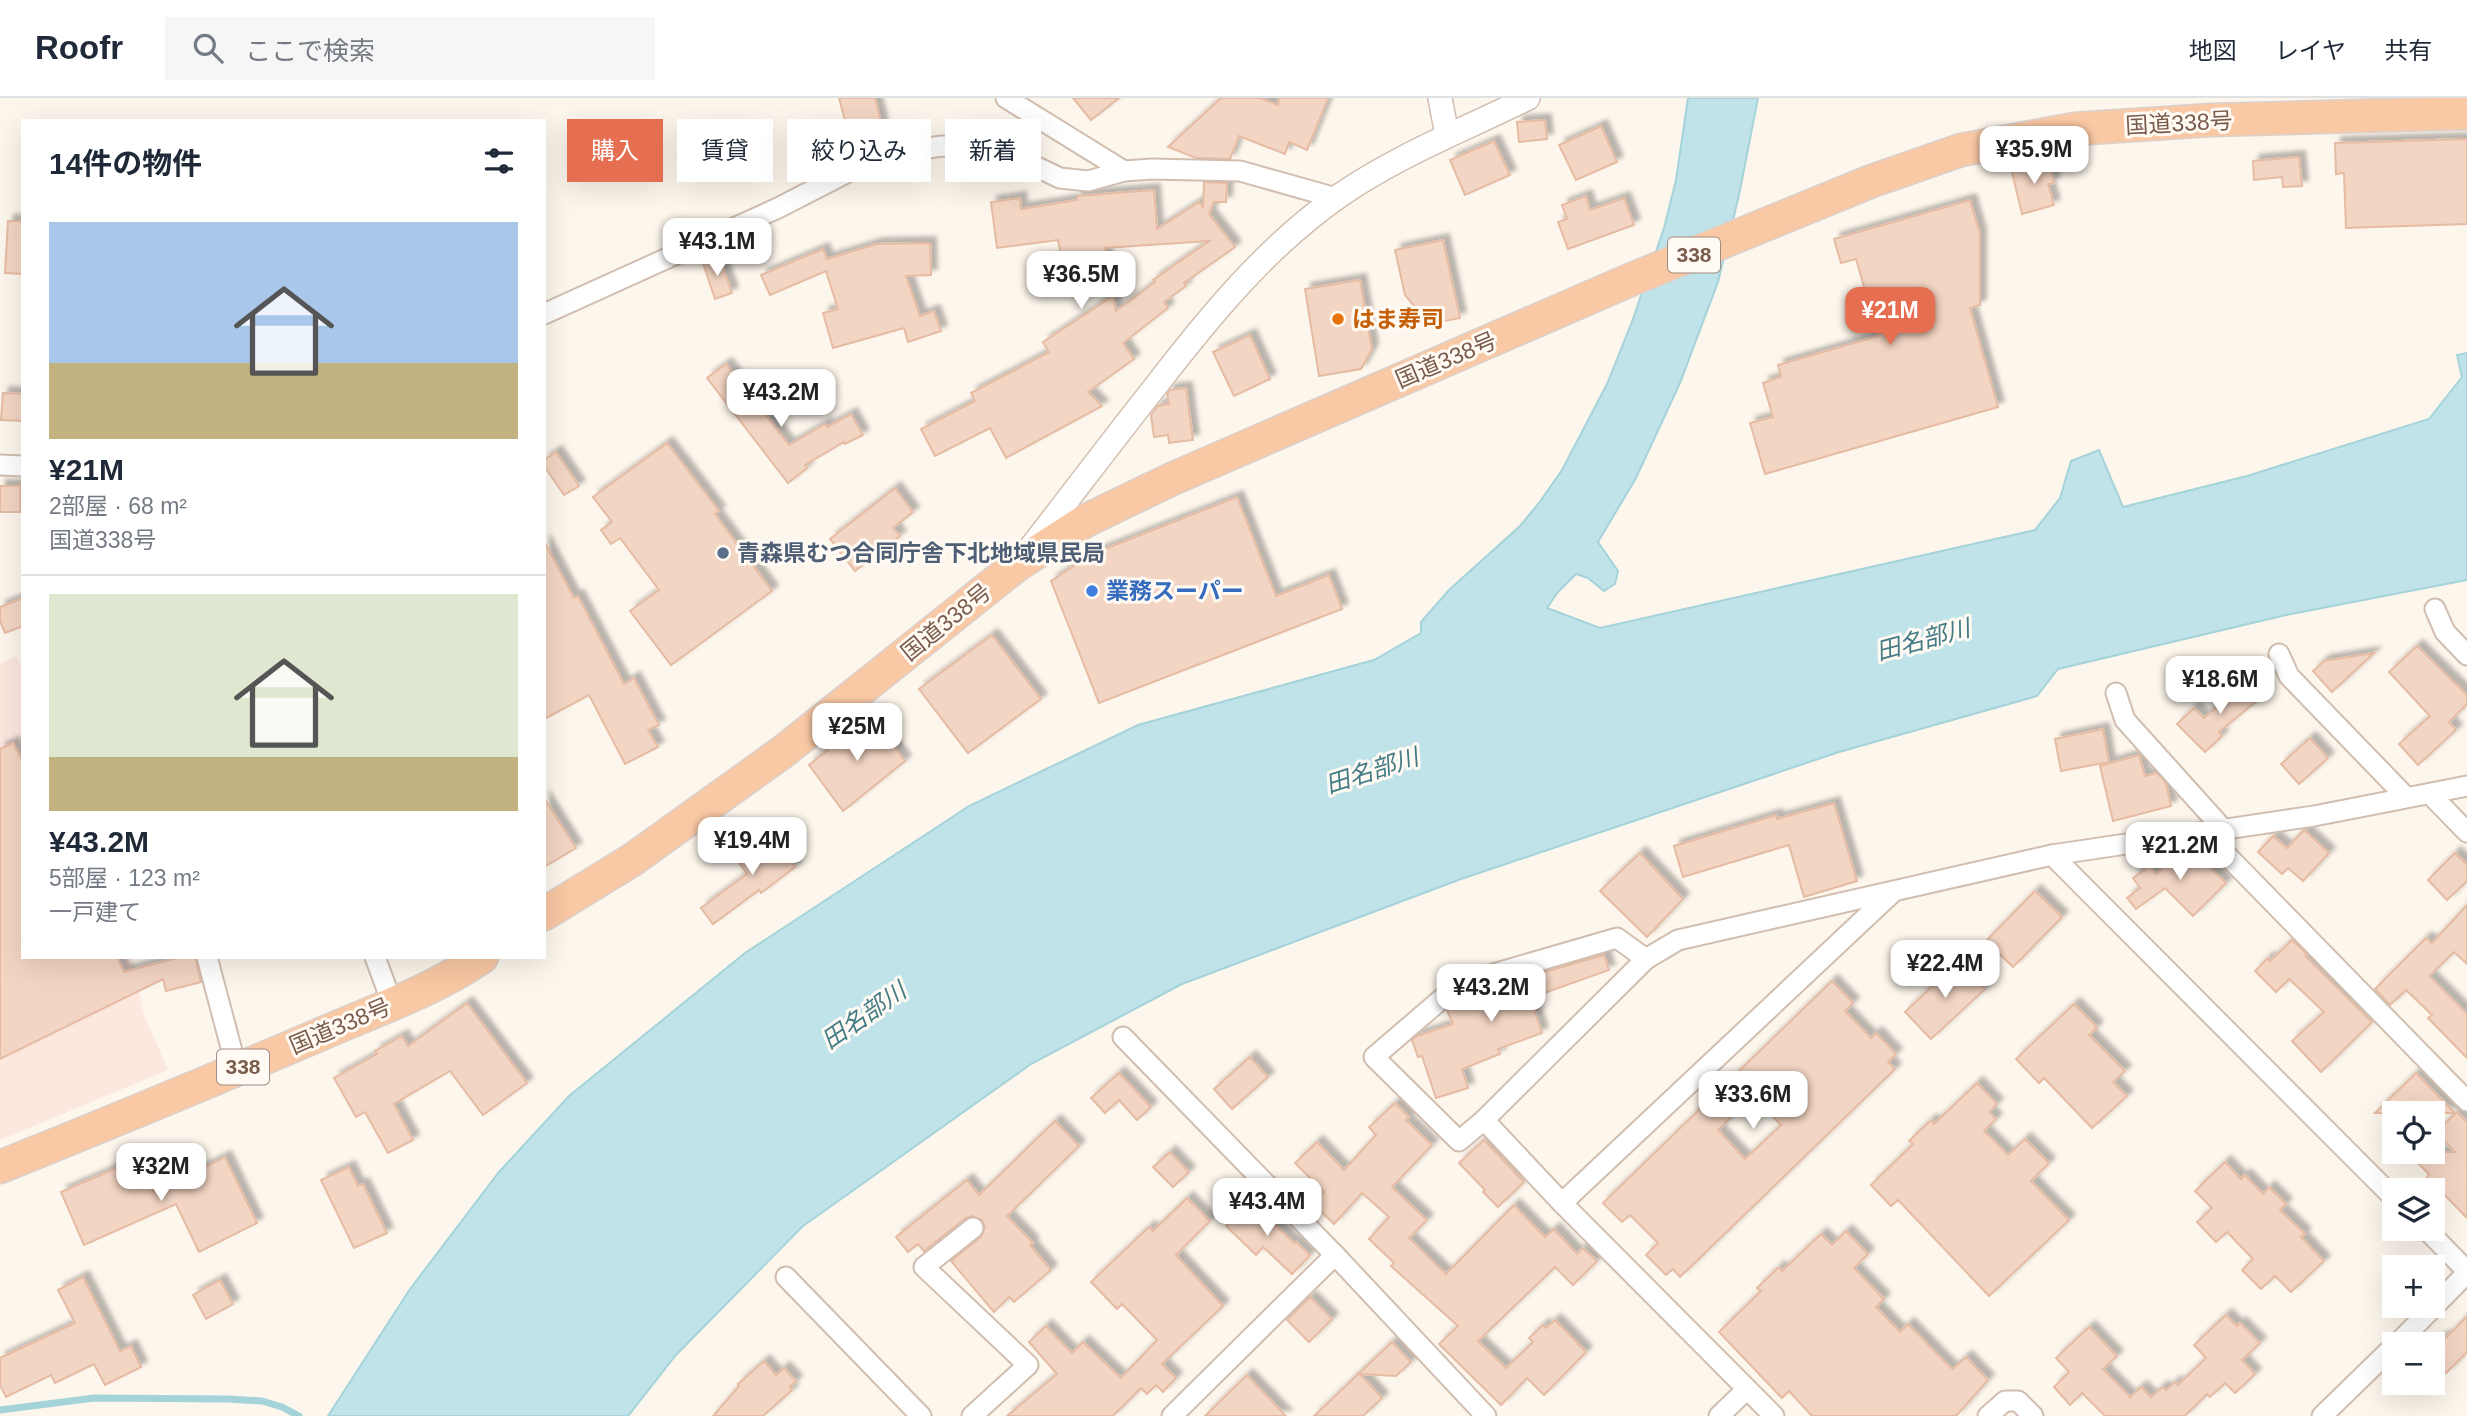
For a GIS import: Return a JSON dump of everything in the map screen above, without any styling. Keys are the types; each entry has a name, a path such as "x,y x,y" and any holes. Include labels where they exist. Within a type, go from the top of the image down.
{"highway":[{"name":"国道338号","path":"546,907 632,860 784,751 1017,565 1085,521 1172,478 1630,280 1872,181 1961,150 2074,128 2418,107 2467,113"},
{"name":"国道338号","path":"0,1167 392,1003 465,969 479,959"}],"street":[{"path":"1006,98 1124,170"},
{"path":"1440,98 1447,135"},
{"path":"1017,565 1200,328 1265,257 1336,198 1367,178 1447,135 1528,98"},
{"path":"546,313 778,208 850,170 893,153 942,146 985,146 1060,178 1088,181 1124,170 1240,170 1336,198"},
{"path":"0,465 21,466"},
{"path":"2435,609 2445,632 2467,655"},
{"path":"2279,654 2289,676 2406,797"},
{"path":"2116,694 2125,720 2215,831 2467,1101"},
{"path":"1646,959 1617,938 1458,984 1374,1057 1459,1141 1484,1120 1646,959 1678,940 2052,855 2314,816 2467,786"},
{"path":"2430,794 2467,832"},
{"path":"2052,855 2382,1186"},
{"path":"1562,1203 1894,891"},
{"path":"208,959 237,1070"},
{"path":"376,959 392,1003"},
{"path":"1123,1037 1335,1255 1486,1416"},
{"path":"1484,1120 1562,1203 1774,1416"},
{"path":"972,1416 1028,1365 924,1267 973,1228"},
{"path":"2408,1332 2467,1272 2437,1241"},
{"path":"1172,1416 1335,1255"},
{"path":"786,1277 921,1416"},
{"path":"2322,1416 2382,1358"},
{"path":"1719,1416 1746,1389"},
{"path":"1988,1416 2005,1401 2018,1401 2033,1416"}],"shaded area":[{"path":"16,656 21,667 21,959 133,959 143,1012 168,1070 0,1140 0,664"}],"water":[{"name":"田名部川","path":"1688,98 1758,98 1718,282 1680,383 1636,478 1598,542 1618,571 1615,584 1604,591 1588,578 1576,574 1547,608 1600,628 2035,530 2060,498 2071,461 2099,450 2123,507 2247,476 2429,419 2462,377 2457,355 2467,353 2467,580 2286,615 2058,669 2037,696 1839,752 1461,879 1182,984 1031,1064 803,1226 676,1355 628,1416 328,1416 410,1289 499,1172 569,1096 745,953 969,806 1138,725 1374,660 1421,633 1421,622 1449,590 1520,526 1539,503 1562,470 1607,384 1633,319 1664,228 1676,180"}],"building":[{"path":"839,98 875,98 880,119 845,119"},
{"path":"1073,98 1119,98 1091,120"},
{"path":"1221,98 1260,98 1278,105 1279,98 1328,98 1307,150 1289,142 1285,154 1239,136 1230,159 1196,158 1168,147"},
{"path":"1545,120 1547,139 1519,142 1517,122"},
{"path":"1601,126 1617,162 1576,180 1559,145"},
{"path":"2467,139 2467,224 2346,228 2344,173 2336,174 2335,143"},
{"path":"1494,141 1510,175 1465,195 1450,160"},
{"path":"2299,157 2302,186 2283,187 2282,177 2254,180 2253,161"},
{"path":"2049,159 2054,183 2048,184 2054,205 2022,214 2011,168"},
{"path":"1204,182 1227,183 1226,202 1214,202 1209,214 1235,247 1184,283 1186,286 1164,302 1168,308 1123,343 1134,359 1088,392 1102,406 1006,458 990,428 935,456 921,429 975,401 971,393 1049,352 1043,342 1113,296 1116,311 1155,282 1153,280 1209,241 1105,248 1111,286 1068,294 1058,240 997,248 991,202 1020,198 1021,209 1077,200 1077,196 1154,190 1157,229 1199,202 1203,207"},
{"path":"1586,196 1590,210 1624,198 1634,225 1568,249 1558,222 1567,219 1562,205"},
{"path":"1970,200 1980,234 1980,305 1970,308 1998,407 1765,474 1750,423 1773,417 1763,383 1781,377 1778,365 1878,336 1856,259 1841,263 1834,239"},
{"path":"8,221 21,221 21,274 5,273"},
{"path":"1443,240 1460,318 1429,324 1405,295 1395,250"},
{"path":"930,243 931,275 906,276 920,316 934,311 941,331 908,342 904,328 833,348 823,313 838,309 826,271 770,295 761,275 823,249 827,259 877,244"},
{"path":"719,257 732,293 715,299 703,263"},
{"name":"はま寿司","path":"1360,280 1372,349 1361,369 1319,376 1305,289"},
{"path":"1250,335 1270,379 1234,396 1213,352"},
{"path":"726,364 789,445 825,424 827,427 851,414 863,435 845,444 844,442 805,465 807,468 788,483 707,378"},
{"path":"1186,388 1193,440 1169,443 1168,435 1154,437 1151,415 1158,406 1169,404 1167,394 1170,390"},
{"path":"3,393 21,394 21,421 1,420"},
{"name":"青森県むつ合同庁舎下北地域県民局","path":"667,443 719,511 715,514 772,591 671,665 630,611 659,590 620,538 611,544 601,530 612,522 593,497"},
{"path":"556,452 579,486 564,495 546,469 546,459"},
{"path":"0,486 20,486 20,512 0,512"},
{"path":"895,488 913,512 893,528 900,536 855,571 830,539"},
{"path":"1237,497 1276,596 1329,575 1342,609 1099,703 1051,581 1092,554"},
{"path":"546,545 574,598 578,596 624,684 634,678 659,725 648,730 658,747 625,764 589,695 546,718"},
{"path":"21,599 21,627 5,633 0,621 0,607"},
{"path":"992,635 1041,699 968,753 919,689"},
{"path":"2417,646 2467,695 2467,704 2449,722 2456,730 2418,765 2399,744 2430,716 2389,672"},
{"path":"2374,653 2332,692 2313,671 2324,661"},
{"path":"2252,678 2265,694 2219,732 2222,736 2205,752 2177,724 2194,708 2204,718"},
{"path":"871,716 905,761 843,811 809,765"},
{"path":"2103,729 2109,762 2061,771 2055,739"},
{"path":"2310,738 2328,758 2299,784 2281,764"},
{"path":"13,743 21,758 21,959 118,959 124,972 173,959 195,959 201,982 166,991 163,979 0,1059 0,749"},
{"path":"2139,755 2145,776 2157,773 2166,783 2171,806 2113,821 2100,766"},
{"path":"546,801 576,848 546,866"},
{"path":"1834,803 1857,881 1804,897 1789,845 1683,877 1674,846 1776,815 1777,819"},
{"path":"2304,830 2329,853 2303,881 2288,868 2282,874 2258,852 2273,836 2287,848"},
{"path":"770,833 795,867 713,924 701,908 747,874 736,859"},
{"path":"2189,847 2226,883 2193,916 2165,888 2136,909 2127,898 2140,888 2133,878 2150,866 2156,874"},
{"path":"1640,853 1683,899 1647,937 1600,891"},
{"path":"2455,853 2467,865 2467,881 2447,900 2428,880"},
{"path":"2035,891 2062,917 2013,967 1986,941"},
{"path":"2467,905 2467,964 2454,952 2429,976 2467,1014 2467,1058 2428,1018 2432,1015 2406,990 2390,1005 2375,989 2426,938 2432,943"},
{"path":"2292,940 2372,1022 2321,1072 2292,1041 2324,1012 2289,979 2276,992 2255,971"},
{"path":"1604,955 1609,970 1530,998 1542,1033 1498,1049 1500,1054 1462,1069 1468,1088 1436,1098 1422,1056 1418,1057 1412,1040 1453,1024 1447,1010 1465,995"},
{"path":"1959,961 1985,989 1931,1039 1905,1012"},
{"path":"1832,981 1853,1003 1845,1011 1871,1038 1876,1033 1896,1054 1888,1062 1895,1069 1680,1277 1673,1269 1666,1275 1646,1255 1658,1243 1630,1215 1622,1222 1603,1203","holes":["1754,1098 1781,1125 1745,1159 1718,1130 1746,1102 1748,1105"]},
{"path":"467,1003 527,1083 483,1115 450,1071 394,1104 413,1140 388,1153 365,1112 356,1117 334,1078 377,1054 375,1051 402,1036 408,1046"},
{"path":"2074,1004 2097,1027 2089,1035 2125,1071 2113,1082 2127,1096 2092,1128 2044,1078 2039,1083 2016,1059"},
{"path":"1250,1057 1268,1077 1232,1109 1214,1089"},
{"path":"1119,1073 1151,1107 1137,1120 1119,1100 1105,1113 1091,1098"},
{"path":"2416,1073 2443,1101 2387,1101"},
{"path":"1977,1083 1997,1104 1989,1112 1996,1119 1984,1131 2008,1155 2025,1139 2049,1163 2031,1181 2069,1220 1989,1296 1898,1200 1891,1206 1871,1185 1913,1144 1909,1141 1931,1120 1934,1124"},
{"path":"1395,1103 1409,1117 1406,1120 1432,1145 1392,1187 1427,1220 1409,1238 1446,1274 1514,1205 1545,1237 1554,1229 1577,1254 1583,1248 1597,1261 1573,1285 1555,1267 1478,1341 1506,1368 1533,1342 1529,1338 1543,1325 1546,1328 1555,1320 1586,1352 1544,1395 1527,1378 1501,1405 1439,1344 1458,1326 1391,1266 1394,1263 1369,1239 1389,1217 1362,1193 1334,1224 1313,1204 1324,1192 1295,1163 1317,1142 1344,1170 1376,1135 1369,1127"},
{"path":"2445,1103 2455,1113 2445,1113"},
{"path":"2457,1112 2467,1122 2467,1218 2445,1195 2445,1178 2428,1178 2429,1174 2419,1164 2445,1164 2445,1152 2455,1152 2445,1141 2445,1123"},
{"path":"1055,1121 1079,1146 1007,1216 1033,1243 1030,1245 1051,1270 1014,1302 1009,1297 994,1312 951,1261 981,1237 985,1227 982,1220 972,1216 966,1218 924,1251 918,1244 908,1252 896,1237 967,1180 979,1195"},
{"path":"1484,1140 1524,1182 1498,1207 1459,1163"},
{"path":"1170,1152 1189,1172 1173,1187 1153,1167"},
{"path":"225,1157 257,1223 199,1252 176,1204 84,1245 61,1192 140,1158 154,1192"},
{"path":"2225,1162 2241,1179 2245,1175 2263,1194 2269,1187 2286,1204 2280,1210 2305,1234 2301,1237 2324,1261 2291,1292 2275,1276 2261,1289 2242,1270 2253,1259 2227,1232 2216,1242 2197,1222 2212,1208 2195,1191"},
{"path":"349,1167 358,1186 363,1184 387,1233 354,1248 321,1180"},
{"path":"1187,1198 1210,1221 1176,1255 1223,1306 1162,1364 1176,1378 1163,1392 1156,1385 1147,1394 1141,1388 1113,1416 1007,1416 1057,1374 1029,1342 1046,1326 1072,1353 1083,1342 1121,1378 1157,1340 1122,1304 1117,1309 1091,1282 1149,1227 1153,1231"},
{"path":"1249,1201 1310,1255 1292,1274 1263,1247 1256,1255 1226,1226"},
{"path":"1846,1231 1868,1254 1854,1268 1884,1299 1876,1307 1900,1332 1908,1324 1953,1369 1966,1357 1988,1380 1956,1416 1812,1416 1789,1391 1782,1398 1719,1332 1761,1291 1757,1288 1779,1267 1782,1271 1821,1234 1832,1245"},
{"path":"83,1277 120,1351 131,1346 141,1367 105,1385 94,1364 55,1383 51,1375 6,1397 0,1385 0,1358 75,1323 58,1290"},
{"path":"220,1280 233,1304 206,1319 193,1295"},
{"path":"1310,1297 1332,1319 1309,1342 1287,1320"},
{"path":"2226,1315 2237,1326 2240,1323 2260,1343 2242,1360 2255,1374 2235,1393 2225,1383 2210,1397 2207,1394 2185,1416 2105,1416 2082,1393 2070,1405 2054,1387 2069,1372 2056,1358 2089,1327 2117,1356 2103,1369 2130,1397 2141,1387 2151,1397 2162,1387 2166,1390 2175,1382 2178,1385 2206,1358 2194,1345"},
{"path":"2467,1316 2467,1352 2446,1373 2445,1372 2445,1339"},
{"path":"1392,1342 1411,1362 1396,1376 1360,1374 1382,1398 1363,1416 1314,1416"},
{"path":"764,1361 776,1375 784,1368 796,1381 790,1387 792,1390 763,1416 713,1416 738,1384"},
{"path":"1247,1375 1286,1416 1205,1416"}],"waterway":[{"path":"0,1410 94,1398 228,1399 262,1401 299,1416"}],"place":[{"name":"はま寿司","path":"1338,319"},
{"name":"青森県むつ合同庁舎下北地域県民局","path":"723,553"},
{"name":"業務スーパー","path":"1092,591"}]}
